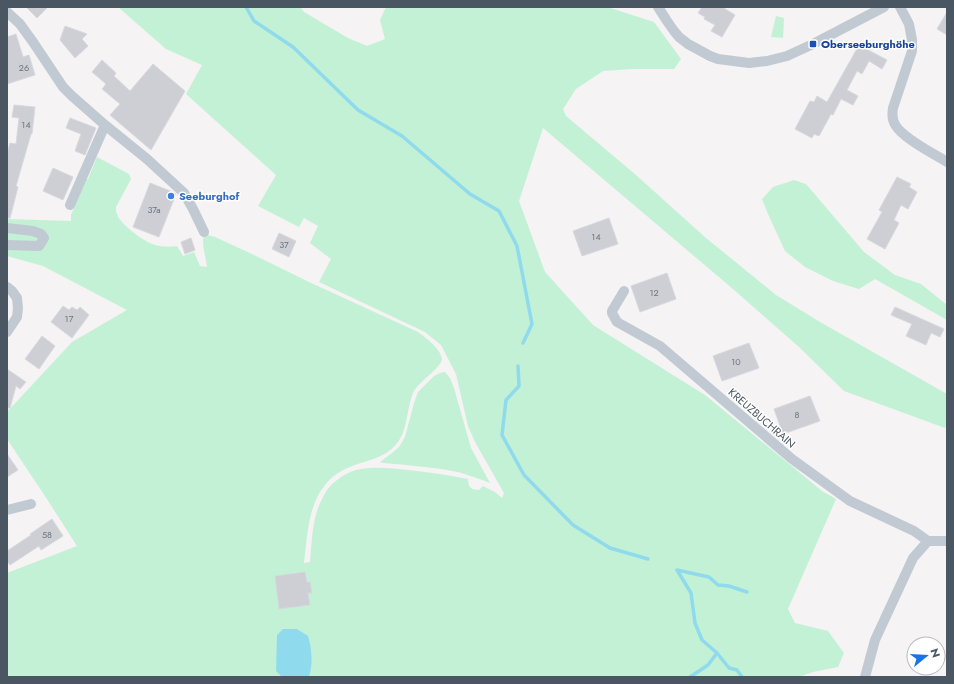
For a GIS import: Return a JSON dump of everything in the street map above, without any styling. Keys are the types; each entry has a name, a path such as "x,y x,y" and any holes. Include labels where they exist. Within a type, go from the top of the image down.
{"street":[{"path":"658,7 666,21 679,37 691,46 718,59 749,63 767,61 787,56 884,7"},
{"path":"900,7 909,24 912,40 912,51 893,108 892,116 895,125 902,134 947,162"},
{"path":"7,12 20,24 63,87 184,193 204,232"},
{"path":"70,205 105,125"},
{"path":"7,228 34,231 41,234 44,238 39,246 7,244"},
{"path":"7,287 17,298 18,308 17,317 7,332"},
{"name":"KREUZBUCHRAIN","path":"624,291 612,311 612,314 617,322 660,346 792,459 850,501 914,531 928,541"},
{"path":"7,510 31,504"},
{"path":"865,677 874,640 913,558 928,541 947,541"}],"green space":[{"path":"118,7 300,7 304,12 348,38 367,46 385,39 380,20 386,7 607,7 654,22 681,59 674,69 603,71 576,89 563,109 566,116 636,175 706,238 776,295 820,322 947,394 947,424 945,428 844,391 799,347 733,289 543,128 519,201 545,272 593,325 705,395 822,491 836,499 788,609 795,623 828,631 844,653 838,667 813,672 799,677 7,677 7,573 77,546 7,439 7,412 72,342 127,310 43,266 7,256 7,219 71,221 71,215 86,178 88,179 97,157 129,174 131,179 116,207 116,212 127,227 148,242 155,245 168,247 177,246 183,256 194,252 200,266 207,267 203,247 204,234 215,237 418,332 439,351 442,359 441,362 415,389 410,401 406,424 400,439 395,445 389,451 380,456 340,472 327,482 319,493 309,522 304,563 310,562 312,537 317,512 326,492 337,480 356,470 382,468 438,474 468,479 469,486 472,489 479,490 483,486 495,492 502,498 504,493 475,442 468,426 456,374 441,345 425,332 319,282 331,259 310,243 318,226 304,218 299,227 258,206 276,175 186,94 202,65 166,49"},
{"path":"776,16 784,18 783,38 771,37"},
{"path":"794,180 806,184 864,252 895,275 921,284 947,305 947,320 875,279 859,289 833,281 805,267 785,251 762,199 773,187"},
{"path":"445,372 450,378 454,388 471,448 490,483 458,472 430,467 380,462 399,447 405,437 418,392 434,376"}],"water":[{"path":"283,629 297,629 308,636 312,656 309,677 282,677 276,671 277,635"}],"building":[{"path":"26,7 48,7 37,18"},
{"path":"702,7 722,7 735,15 722,37 711,31 715,25 704,19 705,17 698,13"},
{"path":"947,12 947,35 937,29"},
{"path":"65,26 87,34 82,39 88,46 75,58 60,40"},
{"path":"16,34 23,57 29,55 35,75 7,84 7,37"},
{"path":"859,45 887,60 882,69 869,61 862,74 857,71 847,90 858,96 853,105 841,99 833,115 831,114 819,136 814,134 812,138 795,129 810,101 814,102 817,96 827,102"},
{"path":"102,60 116,73 114,76 130,91 153,64 185,91 151,150 110,115 120,104 102,89 106,84 92,72"},
{"path":"14,105 35,107 32,134 16,186 18,187 10,218 7,218 7,154 10,143 16,144 19,118 12,117"},
{"path":"70,118 96,128 85,155 75,151 81,134 66,128"},
{"path":"53,168 73,177 63,200 43,191"},
{"path":"897,177 911,184 909,187 917,192 908,209 901,205 894,220 899,223 885,249 867,239 882,212 879,210"},
{"path":"150,183 176,194 159,237 133,227"},
{"path":"609,218 618,244 582,256 573,231"},
{"path":"279,233 296,241 289,257 272,249"},
{"path":"191,238 195,250 185,254 181,242"},
{"path":"667,273 676,299 640,312 631,286"},
{"path":"63,306 69,310 72,307 77,310 80,307 89,315 72,338 51,322"},
{"path":"895,307 944,329 940,337 931,333 926,345 906,336 912,324 891,315"},
{"path":"42,336 55,346 39,369 25,359"},
{"path":"749,343 759,368 722,381 713,356"},
{"path":"7,369 26,382 20,389 16,386 10,408 7,408"},
{"path":"810,396 820,421 783,434 774,409"},
{"path":"7,454 18,470 7,477"},
{"path":"52,519 63,536 41,550 39,546 10,565 7,561 7,551"},
{"path":"305,572 307,582 310,582 312,593 308,593 310,605 279,609 275,576"}],"waterway":[{"path":"246,7 254,21 293,47 358,110 402,136 470,194 499,211 517,246 532,324 523,343"},
{"path":"518,366 519,386 506,400 502,435 524,475 573,525 610,548 648,559"},
{"path":"677,570 691,593 695,623 702,640 717,653 729,668 737,670 742,677"},
{"path":"677,570 709,577 718,585 729,586 747,592"},
{"path":"690,677 708,665 717,653"}],"place":[{"name":"Oberseeburghöhe","path":"813,44"},
{"name":"Seeburghof","path":"171,196"}]}
